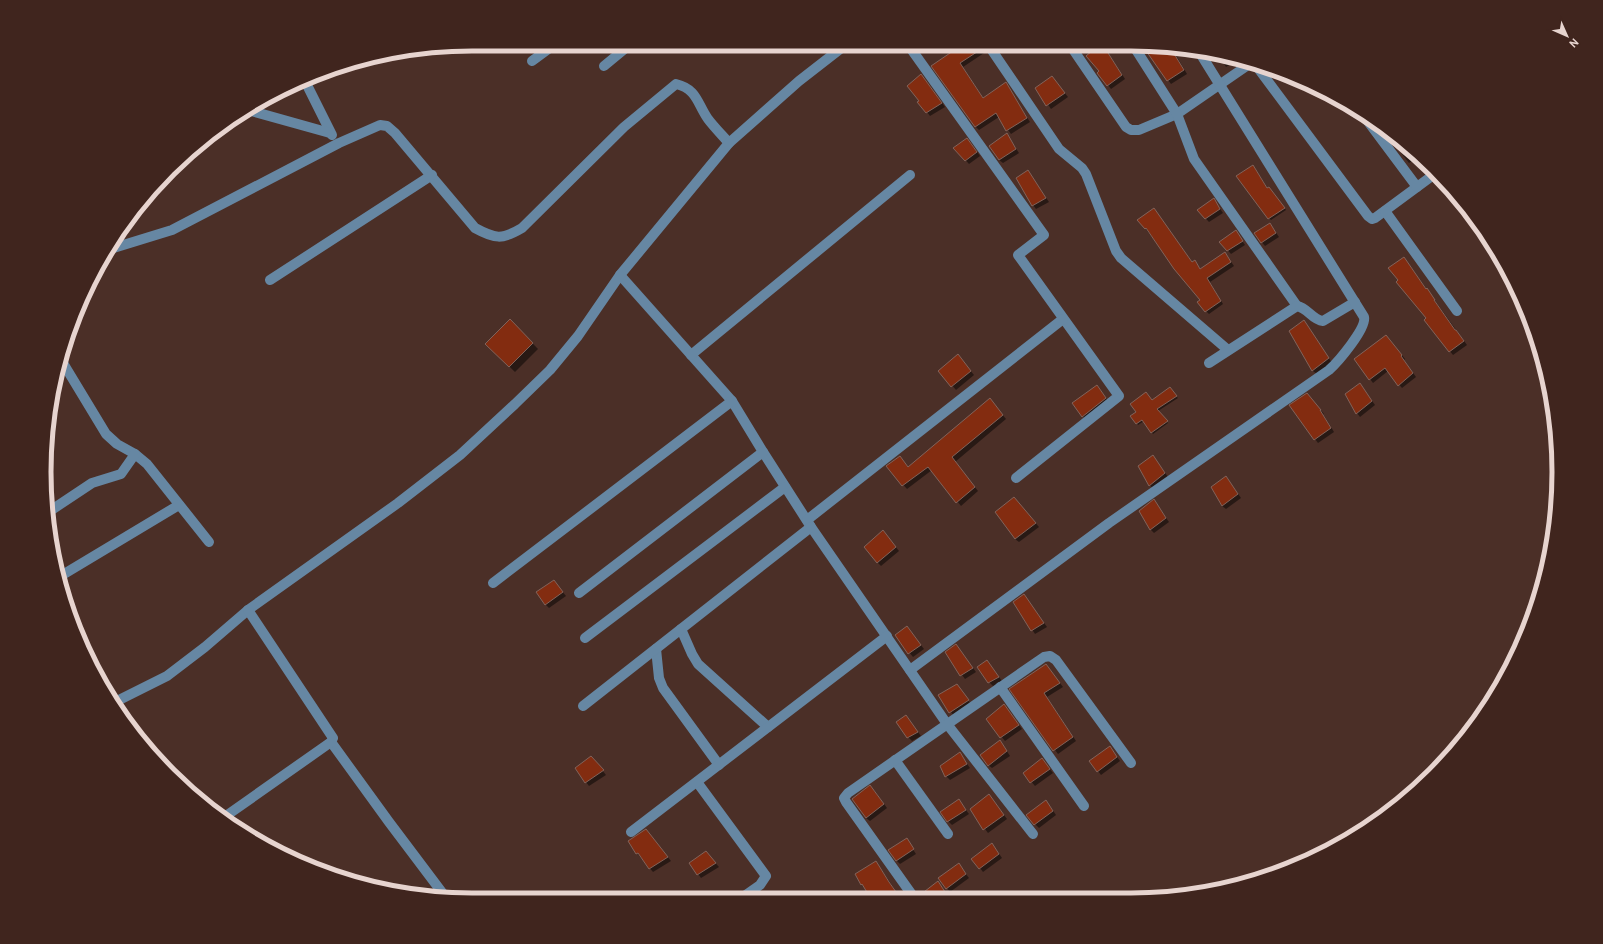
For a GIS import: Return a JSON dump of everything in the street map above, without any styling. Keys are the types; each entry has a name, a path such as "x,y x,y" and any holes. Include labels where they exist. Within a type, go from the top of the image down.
{"street":[{"path":"532,61 546,51"},
{"path":"604,66 622,51"},
{"path":"118,700 167,676 205,647 248,610 398,503 465,450 550,370 578,336 620,275 729,143 799,81 838,51"},
{"path":"913,51 1044,235 1018,255 1119,396 1016,478"},
{"path":"992,51 1059,149 1082,168 1086,174 1116,251 1121,258 1228,350"},
{"path":"1074,51 1126,127 1131,130 1139,130 1177,114 1246,67"},
{"path":"1137,51 1177,114 1194,159 1297,306 1301,307 1314,318 1323,321 1355,302"},
{"path":"910,670 1109,523 1329,370 1339,362 1364,324 1364,317 1355,302 1203,57"},
{"path":"1260,71 1368,216 1372,219 1431,177"},
{"path":"116,247 172,230 339,143 380,125 387,126 395,133 432,175 475,228 490,236 502,237 522,228 624,127 676,84 686,86 694,94 709,120 729,143"},
{"path":"306,85 330,133 339,143"},
{"path":"254,112 330,133"},
{"path":"1375,129 1418,187"},
{"path":"270,280 432,175"},
{"path":"691,356 910,175"},
{"path":"1385,211 1457,312"},
{"path":"620,275 732,401 809,524 947,724 1033,834"},
{"path":"1209,362 1297,306"},
{"path":"583,706 681,629 1063,319"},
{"path":"64,365 106,434 117,444 135,454 147,464 209,542"},
{"path":"493,583 732,401"},
{"path":"579,593 763,452"},
{"path":"53,509 92,483 121,474 135,454"},
{"path":"585,638 785,487"},
{"path":"64,574 179,505"},
{"path":"228,815 331,742 333,738 332,734 296,683 248,610"},
{"path":"681,629 698,664 768,727"},
{"path":"632,832 886,636"},
{"path":"656,649 659,678 663,688 719,765"},
{"path":"911,893 844,798 848,793 1044,657 1050,656 1056,660 1131,763"},
{"path":"1000,687 1084,806"},
{"path":"331,742 442,892"},
{"path":"895,760 948,834"},
{"path":"697,782 766,876 760,885 749,893"}],"building":[{"path":"953,51 978,51 960,63 983,98 1006,82 1027,118 1006,131 996,113 975,127 931,66"},
{"path":"1092,51 1107,51 1122,75 1107,86 1097,73 1099,71 1086,56"},
{"path":"1147,52 1174,54 1184,70 1167,81"},
{"path":"921,74 942,103 926,113 907,86"},
{"path":"1052,76 1065,93 1046,106 1035,88"},
{"path":"1007,133 1016,149 999,160 989,146"},
{"path":"967,138 977,152 965,161 953,148"},
{"path":"1253,165 1267,188 1269,187 1285,208 1268,219 1236,176"},
{"path":"1028,170 1046,198 1032,206 1016,178"},
{"path":"1214,198 1220,209 1205,219 1197,210"},
{"path":"1154,208 1192,262 1195,260 1200,269 1225,252 1231,262 1207,278 1221,301 1205,312 1197,302 1200,300 1174,269 1146,228 1145,229 1137,220"},
{"path":"1270,223 1276,233 1261,243 1254,233"},
{"path":"1236,230 1243,241 1227,251 1219,242"},
{"path":"1404,257 1464,341 1449,352 1424,320 1426,318 1396,282 1398,280 1388,268"},
{"path":"510,319 533,343 509,367 485,344"},
{"path":"1304,320 1329,358 1312,371 1289,331"},
{"path":"1386,335 1402,355 1401,356 1413,373 1398,386 1385,368 1369,380 1354,359"},
{"path":"958,354 971,371 951,387 938,371"},
{"path":"1360,383 1372,401 1356,414 1345,394"},
{"path":"1097,385 1106,398 1082,417 1072,403"},
{"path":"1170,387 1177,396 1157,409 1168,421 1151,433 1142,420 1136,424 1130,416 1136,412 1130,404 1146,392 1152,400"},
{"path":"1307,393 1321,410 1331,428 1314,440 1289,405"},
{"path":"990,398 1003,415 952,457 975,487 956,503 928,467 902,486 886,466 900,456 908,467"},
{"path":"1153,455 1165,473 1149,486 1138,466"},
{"path":"1226,476 1238,494 1222,506 1211,487"},
{"path":"1014,497 1036,523 1015,539 995,512"},
{"path":"1154,499 1166,518 1150,530 1139,511"},
{"path":"883,530 896,547 877,563 864,547"},
{"path":"554,580 563,592 545,605 536,592"},
{"path":"1024,594 1044,623 1031,631 1013,602"},
{"path":"907,626 921,645 908,654 895,635"},
{"path":"956,644 973,668 960,676 945,652"},
{"path":"987,660 999,677 988,683 977,667"},
{"path":"1046,664 1060,683 1044,693 1073,737 1053,751 1009,689"},
{"path":"957,684 969,700 949,713 938,695"},
{"path":"1004,704 1019,725 1000,738 986,719"},
{"path":"906,715 918,732 907,738 896,722"},
{"path":"1000,740 1007,751 988,766 980,755"},
{"path":"1110,746 1117,757 1097,772 1089,761"},
{"path":"960,752 967,764 945,777 940,766"},
{"path":"591,756 604,770 585,783 575,768"},
{"path":"1042,758 1050,769 1030,783 1023,773"},
{"path":"870,785 884,804 866,818 852,799"},
{"path":"989,794 1004,815 983,830 970,809"},
{"path":"959,799 966,810 947,822 940,812"},
{"path":"1046,800 1053,811 1034,825 1026,815"},
{"path":"646,829 668,857 649,869 638,853 636,854 628,841"},
{"path":"907,838 914,849 896,861 888,850"},
{"path":"992,843 999,854 979,869 971,859"},
{"path":"706,851 716,863 697,875 689,863"},
{"path":"876,861 897,893 867,893 855,874"},
{"path":"959,863 966,874 946,889 938,878"},
{"path":"938,881 945,892 944,893 923,893"}]}
